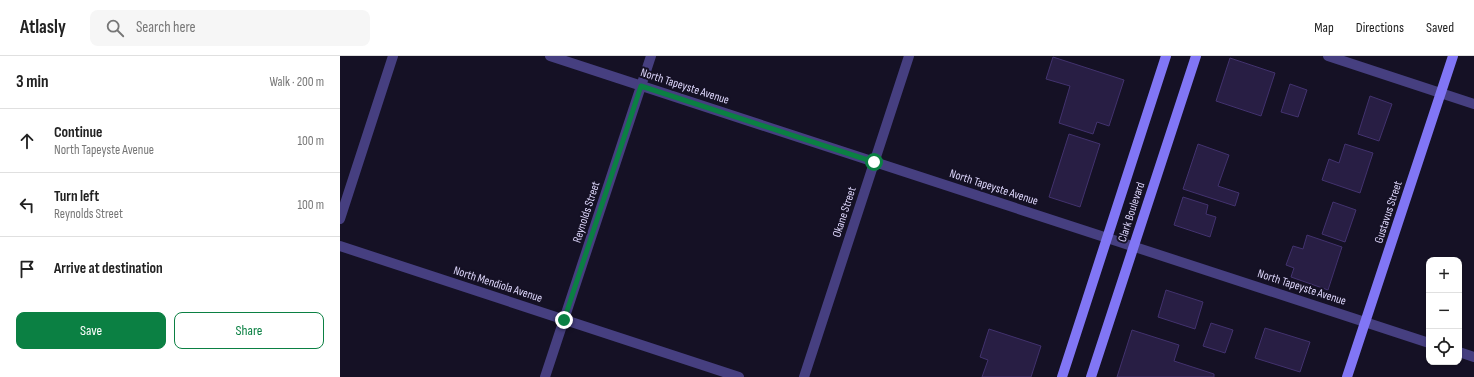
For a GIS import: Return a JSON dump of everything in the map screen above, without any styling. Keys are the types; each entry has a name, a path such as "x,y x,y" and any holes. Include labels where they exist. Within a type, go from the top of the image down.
{"main road":[{"name":"Clark Boulevard","path":"1062,377 1166,56"},
{"name":"Clark Boulevard","path":"1091,377 1196,56"},
{"name":"Gustavus Street","path":"1347,377 1453,56"}],"street":[{"path":"340,219 393,56"},
{"name":"North Tapeyste Avenue","path":"550,56 1426,342"},
{"name":"Reynolds Street","path":"545,377 651,56"},
{"name":"Okane Street","path":"804,377 909,56"},
{"path":"1328,56 1474,104"},
{"name":"North Mendiola Avenue","path":"340,246 739,377"},
{"path":"1462,353 1474,357"}],"building":[{"path":"1053,57 1124,80 1109,126 1097,122 1093,134 1059,123 1070,86 1046,79"},
{"path":"1230,58 1275,73 1261,116 1216,101"},
{"path":"1290,84 1307,90 1298,117 1281,112"},
{"path":"1370,96 1392,104 1379,141 1358,134"},
{"path":"1069,134 1100,144 1080,207 1049,197"},
{"path":"1198,144 1229,155 1218,186 1239,193 1235,206 1183,189"},
{"path":"1345,144 1373,153 1360,193 1322,180 1329,159 1339,163"},
{"path":"1183,197 1208,205 1206,214 1216,217 1210,237 1174,225"},
{"path":"1333,202 1356,210 1345,242 1322,234"},
{"path":"1307,235 1342,247 1328,290 1291,277 1294,268 1286,265 1293,246 1303,249"},
{"path":"1166,290 1203,302 1195,329 1158,317"},
{"path":"1211,323 1233,330 1225,353 1203,346"},
{"path":"1265,328 1310,342 1300,372 1255,358"},
{"path":"989,329 1041,346 1031,377 982,377 988,360 980,357"},
{"path":"1132,330 1179,345 1174,361 1214,374 1214,377 1117,377"}],"route":[{"path":"564,320 641,86 874,162"}]}
